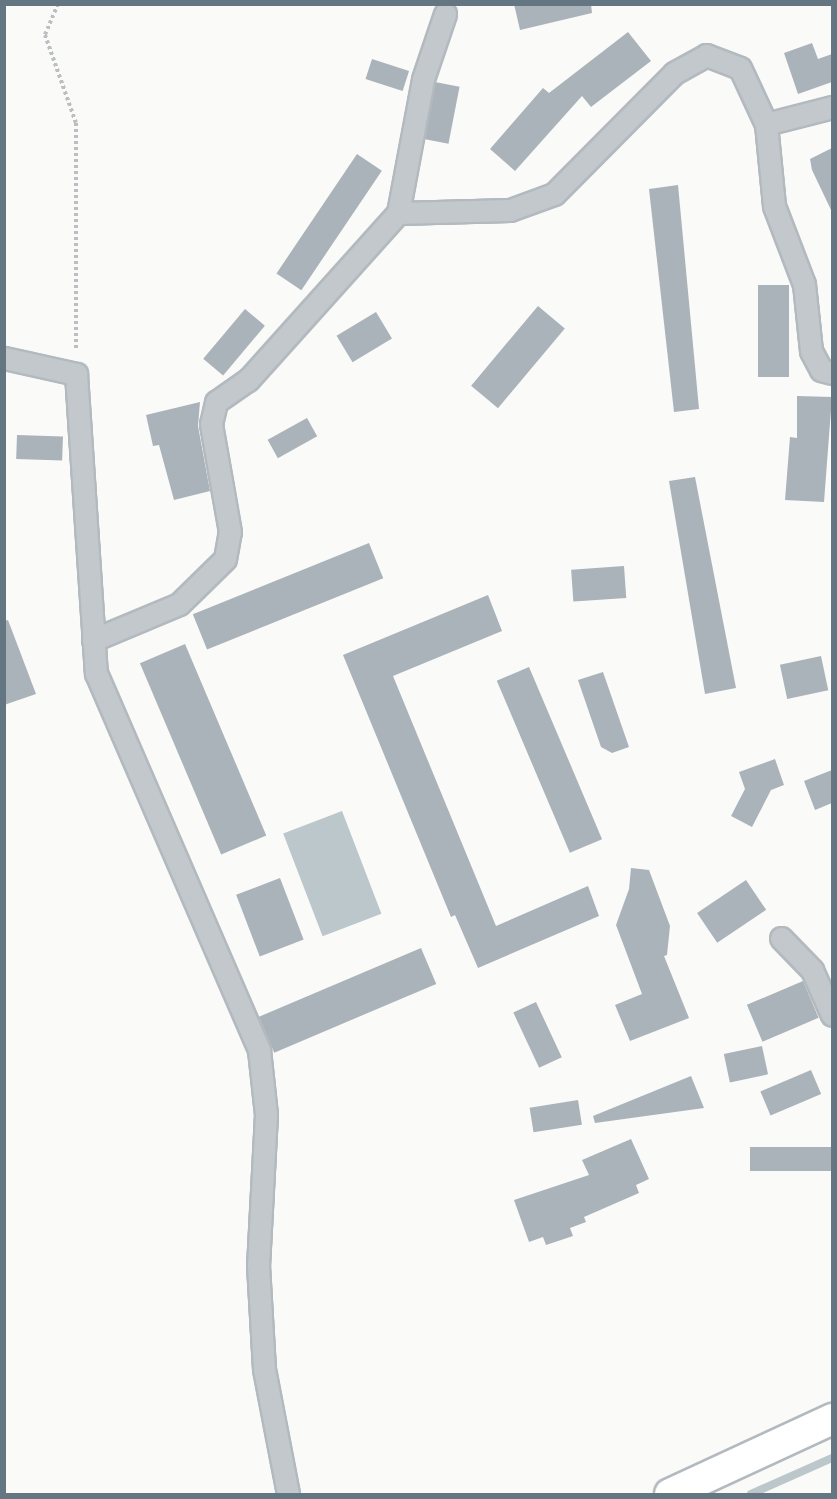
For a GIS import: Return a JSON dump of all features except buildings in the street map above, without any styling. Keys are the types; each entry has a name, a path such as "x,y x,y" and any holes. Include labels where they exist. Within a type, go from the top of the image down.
{"main road":[{"path":"670,1494 832,1419"}],"street":[{"path":"93,640 179,604 225,559 230,532 212,424 216,402 248,380 398,213 423,79 445,14"},
{"path":"398,213 510,210 555,194 674,73 706,56 740,68 766,124 774,206 804,284 811,351 821,370 832,373"},
{"path":"766,124 832,107"},
{"path":"4,358 76,374 96,673 259,1050 266,1114 258,1265 264,1369 288,1494"},
{"path":"781,938 812,970 832,1015"}],"path":[{"path":"57,4 45,35 76,123 76,374"}],"shaded area":[{"path":"342,811 381,914 323,936 283,834"}],"waterway":[{"path":"751,1494 832,1458"}]}
